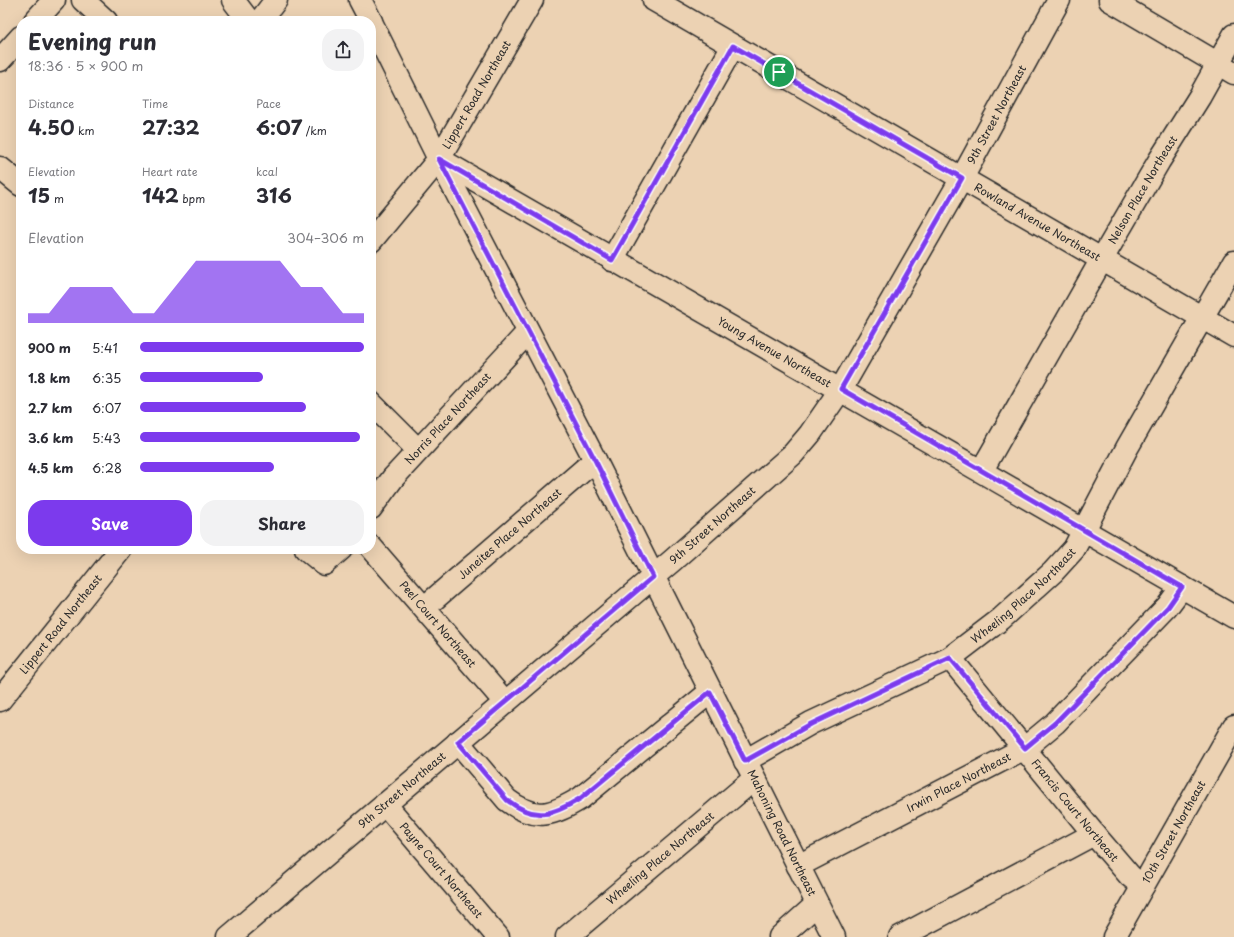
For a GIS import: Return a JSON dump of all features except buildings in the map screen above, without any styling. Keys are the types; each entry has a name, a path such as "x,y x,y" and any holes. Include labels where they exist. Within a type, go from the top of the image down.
{"street":[{"path":"40,16 54,0"},
{"path":"83,0 101,16"},
{"path":"233,0 245,16"},
{"path":"264,16 276,0"},
{"name":"Mahoning Road Northeast","path":"360,0 368,16"},
{"name":"Lippert Road Northeast","path":"376,235 439,159 532,0"},
{"name":"Rowland Avenue Northeast","path":"654,0 1234,336"},
{"name":"9th Street Northeast","path":"229,937 653,577 793,454 814,428 841,389 962,178 1060,0"},
{"path":"1110,0 1226,68"},
{"name":"Mahoning Road Northeast","path":"376,32 439,159 595,460 834,937"},
{"name":"Nelson Place Northeast","path":"982,470 1159,161 1200,96 1226,68 1234,35"},
{"path":"0,60 16,42"},
{"path":"612,260 733,46"},
{"name":"Young Avenue Northeast","path":"439,159 612,260 982,470 1234,617"},
{"path":"0,168 16,181"},
{"name":"Wheeling Place Northeast","path":"567,937 750,770 811,724 950,658 1000,619 1053,572 1074,549 1127,448 1234,262"},
{"name":"Norris Place Northeast","path":"376,501 393,478 418,450 528,332"},
{"path":"376,408 418,450"},
{"name":"Juneites Place Northeast","path":"425,607 595,460"},
{"name":"Peel Court Northeast","path":"376,553 425,607 505,702"},
{"name":"Lippert Road Northeast","path":"0,700 117,554"},
{"path":"312,554 324,564 335,554"},
{"name":"Irwin Place Northeast","path":"798,866 1025,748 1065,712 1168,607 1182,587"},
{"name":"Francis Court Northeast","path":"950,658 1094,834 1130,876 1143,886"},
{"path":"458,742 507,800 517,808 534,814 560,811 581,798 710,692"},
{"name":"10th Street Northeast","path":"1114,937 1234,726"},
{"name":"Payne Court Northeast","path":"385,804 498,937"},
{"path":"900,937 1094,834"},
{"path":"780,937 817,904"}],"route":[{"path":"733,46 779,72 962,178 841,389 1182,587 1168,607 1055,723 1025,748 950,658 811,724 745,761 710,692 581,798 560,811 534,814 517,808 507,800 458,742 653,577 595,460 439,159 612,260 687,130 733,46"}]}
